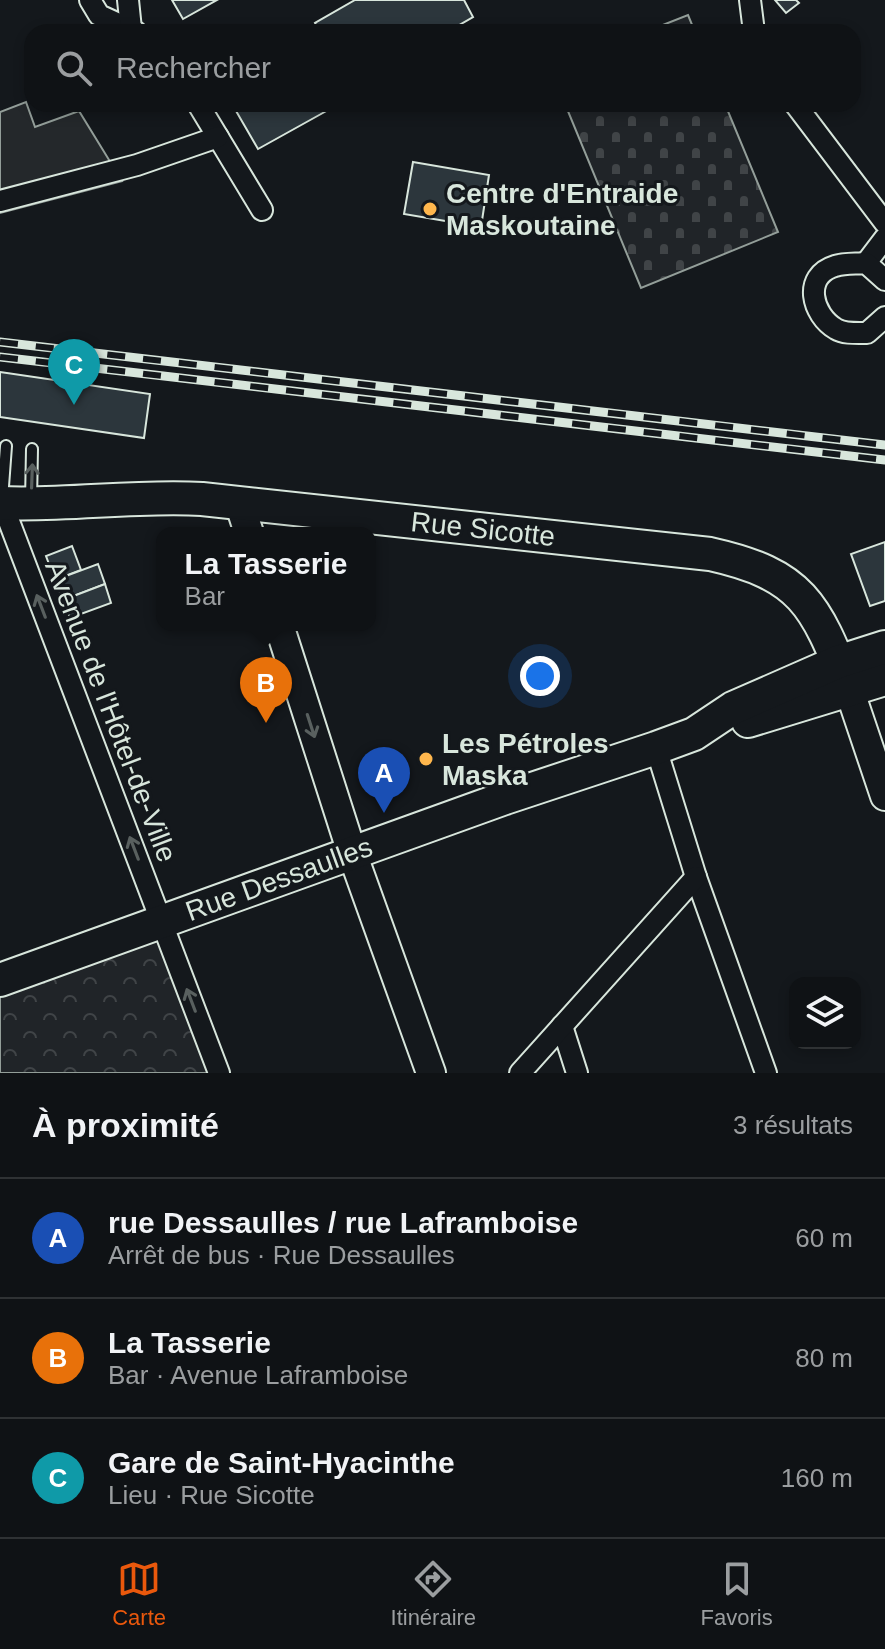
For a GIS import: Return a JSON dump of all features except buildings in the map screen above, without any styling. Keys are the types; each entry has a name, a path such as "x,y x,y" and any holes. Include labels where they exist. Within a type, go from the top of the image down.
{"main road":[{"name":"Rue Sicotte","path":"11,503 147,495 239,502 657,548 753,564 777,575 818,615 844,676"},
{"name":"Rue Dessaulles","path":"0,980 694,734 733,708 844,676 885,647"},
{"name":"Rue Dessaulles","path":"844,676 885,679"}],"street":[{"path":"90,0 99,15 119,24"},
{"path":"128,0 132,24"},
{"path":"750,0 753,24"},
{"path":"203,112 262,210"},
{"path":"801,112 885,223"},
{"path":"0,201 137,165 218,137"},
{"path":"866,263 885,238"},
{"path":"885,280 866,263 833,266 817,279 812,299 821,318 839,331 867,333 885,317"},
{"path":"239,502 247,527"},
{"name":"Avenue de l'Hôtel-de-Ville","path":"11,503 219,1073"},
{"path":"281,631 352,853 431,1073"},
{"path":"844,676 885,796"},
{"path":"656,748 696,877 766,1073"},
{"path":"520,1073 696,877"},
{"path":"562,1026 577,1073"}],"lane":[{"path":"6,446 11,503"},
{"path":"11,503 32,449"}],"green space":[{"path":"688,15 692,24 665,24"},
{"path":"568,112 728,112 778,232 641,288"},
{"path":"161,921 219,1073 0,1073 0,980"}],"shaded area":[{"path":"24,103 24,112 30,112 35,127 80,112 122,181 0,213 0,112"}],"railway":[{"path":"0,342 885,445"},
{"path":"0,357 885,460"}],"place":[{"name":"Centre d'Entraide Maskoutaine","path":"430,209"},
{"name":"Gare de Saint-Hyacinthe","path":"74,405"},
{"name":"La Tasserie","path":"266,723"},
{"name":"Les Pétroles Maska","path":"426,759"},
{"name":"rue Dessaulles / rue Laframboise","path":"384,813"}]}
